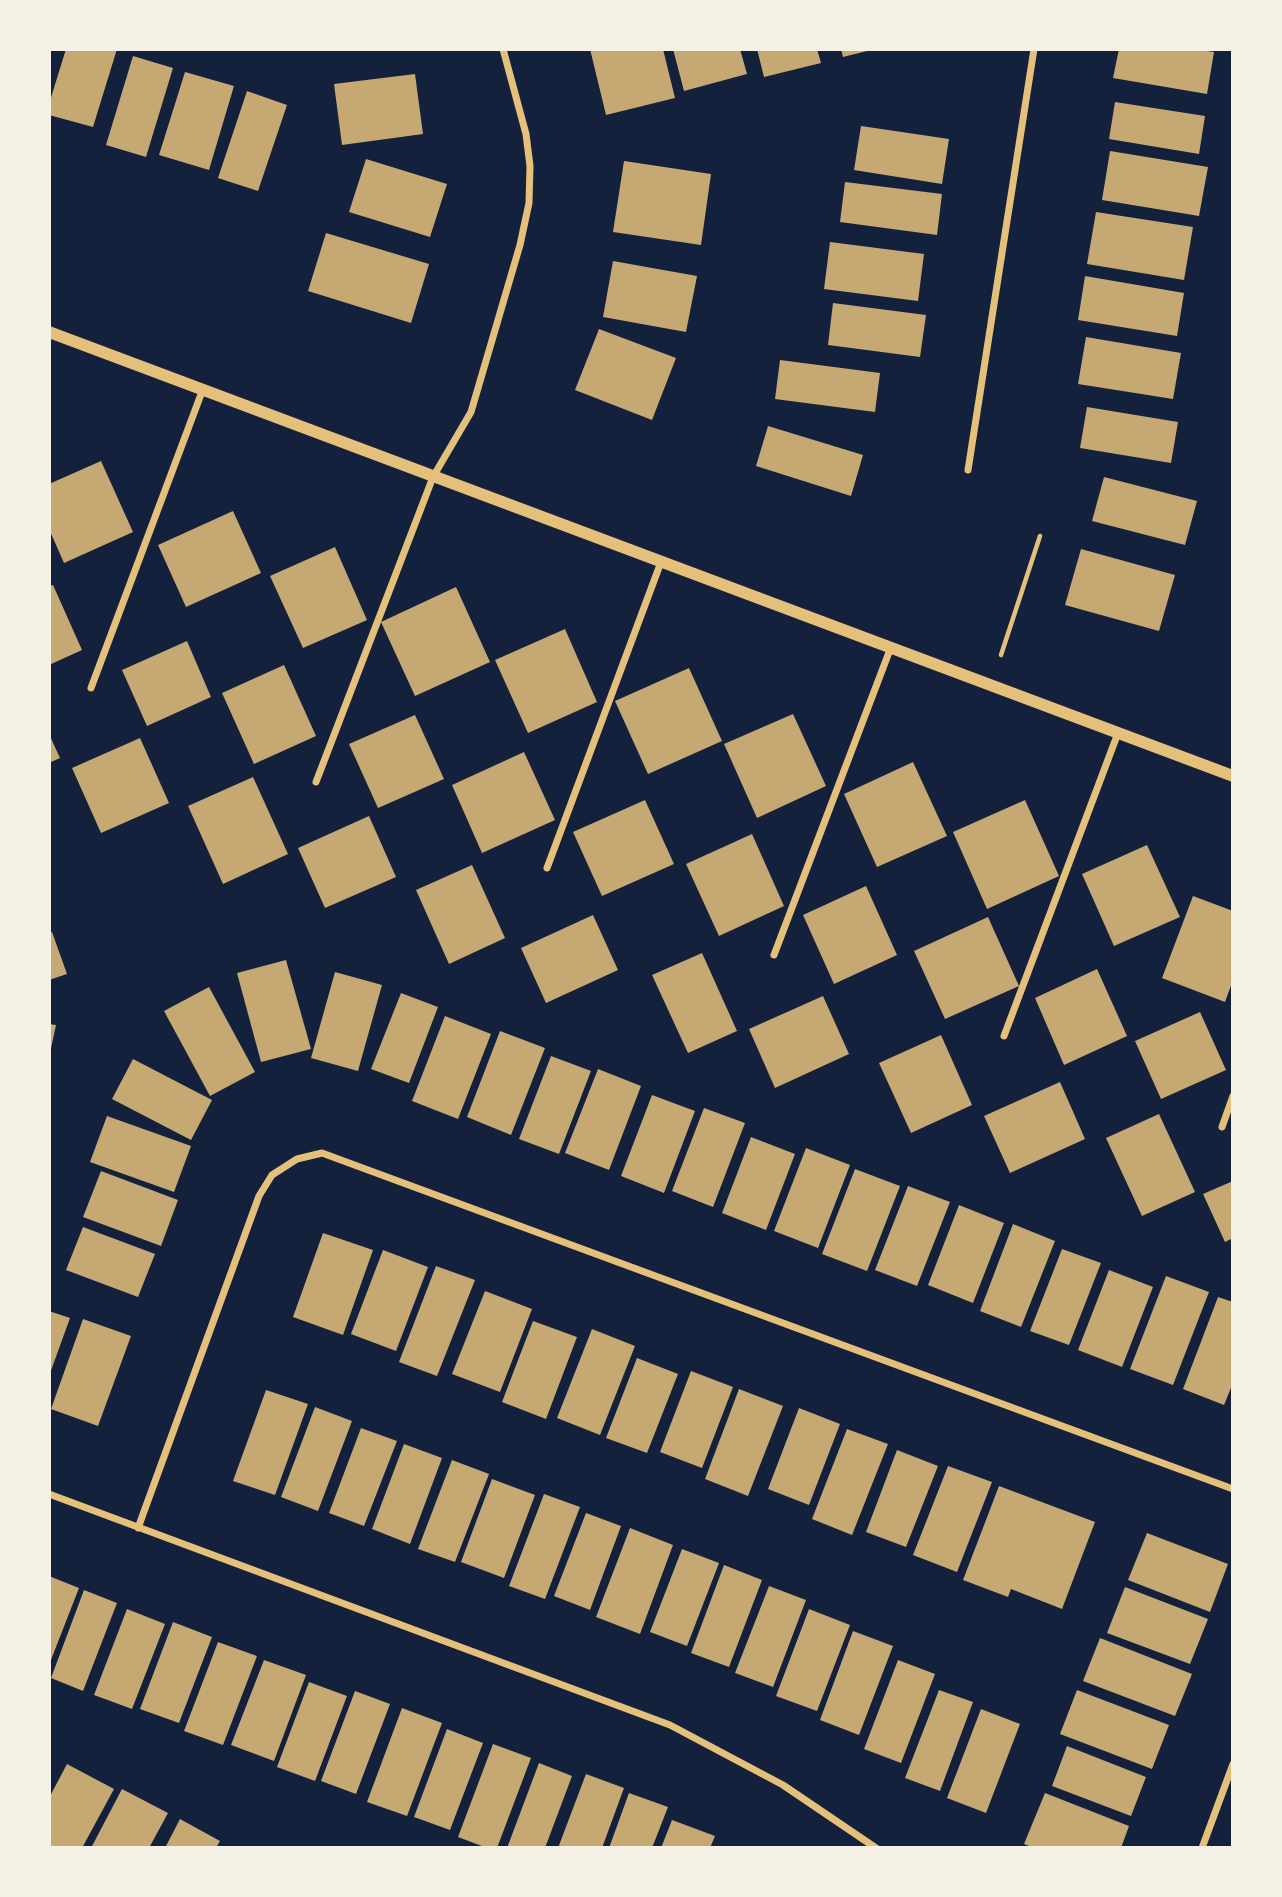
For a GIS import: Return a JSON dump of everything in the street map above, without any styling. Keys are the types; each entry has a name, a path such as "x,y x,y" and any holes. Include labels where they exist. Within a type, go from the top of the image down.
{"street":[{"path":"316,782 433,477 471,412 529,204 526,134 503,49"},
{"path":"968,470 1034,49"},
{"path":"49,332 1233,776"},
{"path":"91,688 203,389"},
{"path":"547,868 661,562"},
{"path":"774,955 891,647"},
{"path":"1004,1036 1118,733"},
{"path":"1222,1127 1233,1096"},
{"path":"138,1528 259,1196 272,1175 297,1159 322,1153 379,1171 1233,1489"},
{"path":"49,1494 670,1725 783,1785 876,1848"},
{"path":"1202,1848 1233,1764"}],"path":[{"path":"1001,655 1040,536"}],"building":[{"path":"66,49 117,49 93,127 49,115 49,104"},
{"path":"590,49 663,49 675,98 606,115"},
{"path":"673,49 740,49 747,74 684,91"},
{"path":"757,49 817,49 821,63 764,77"},
{"path":"841,49 871,49 871,50 843,57"},
{"path":"1119,49 1193,49 1214,52 1207,94 1113,78"},
{"path":"133,56 173,68 146,157 106,145"},
{"path":"185,72 234,86 209,170 159,155"},
{"path":"415,74 423,134 342,145 334,84"},
{"path":"247,91 287,105 258,191 218,178"},
{"path":"1115,102 1205,116 1199,154 1109,139"},
{"path":"861,126 949,139 942,184 854,170"},
{"path":"1110,151 1208,167 1199,216 1102,200"},
{"path":"366,159 447,184 430,237 349,212"},
{"path":"624,161 711,174 701,245 613,232"},
{"path":"845,182 942,194 937,235 840,222"},
{"path":"1096,212 1193,227 1184,280 1087,264"},
{"path":"326,233 429,264 411,323 308,291"},
{"path":"830,242 924,254 918,301 824,289"},
{"path":"613,261 697,276 686,332 603,317"},
{"path":"1085,276 1184,293 1177,336 1078,320"},
{"path":"833,303 926,315 920,357 828,345"},
{"path":"599,329 676,358 652,420 575,390"},
{"path":"1086,337 1181,353 1173,399 1078,384"},
{"path":"780,360 880,373 875,412 775,399"},
{"path":"1087,407 1178,422 1171,463 1080,448"},
{"path":"768,426 863,455 851,496 756,466"},
{"path":"101,461 133,532 64,563 49,529 49,484"},
{"path":"1104,477 1197,501 1185,545 1092,521"},
{"path":"233,511 261,573 186,607 158,545"},
{"path":"335,547 367,620 303,648 270,576"},
{"path":"1081,549 1175,575 1159,631 1065,605"},
{"path":"53,585 82,650 49,665 49,586"},
{"path":"456,587 490,662 415,696 381,622"},
{"path":"565,629 597,702 528,733 495,660"},
{"path":"187,641 211,697 147,726 122,670"},
{"path":"284,665 316,736 254,764 222,693"},
{"path":"689,668 722,741 648,774 615,701"},
{"path":"793,714 826,786 757,818 724,744"},
{"path":"415,715 444,779 378,808 349,744"},
{"path":"49,734 60,758 49,763"},
{"path":"140,738 169,803 101,833 72,768"},
{"path":"524,752 555,820 482,853 452,785"},
{"path":"913,762 947,836 877,867 844,794"},
{"path":"253,777 288,854 223,884 188,806"},
{"path":"645,800 674,864 602,896 573,832"},
{"path":"1025,800 1059,876 987,909 953,832"},
{"path":"369,816 396,877 325,908 298,848"},
{"path":"752,834 784,906 719,936 686,864"},
{"path":"1147,845 1180,917 1114,946 1082,874"},
{"path":"472,865 505,938 449,964 416,890"},
{"path":"866,886 897,955 834,984 803,915"},
{"path":"1193,896 1233,911 1233,980 1225,1002 1162,978"},
{"path":"593,915 618,970 546,1003 521,948"},
{"path":"988,917 1019,986 945,1019 914,951"},
{"path":"52,932 67,974 49,980 49,933"},
{"path":"702,953 737,1031 688,1053 652,975"},
{"path":"286,960 311,1049 261,1062 237,973"},
{"path":"1097,969 1127,1036 1064,1065 1035,998"},
{"path":"335,972 382,985 358,1071 311,1058"},
{"path":"209,987 255,1072 210,1096 164,1011"},
{"path":"401,993 438,1007 409,1083 371,1069"},
{"path":"823,996 849,1054 775,1088 749,1029"},
{"path":"1200,1012 1226,1070 1161,1099 1135,1041"},
{"path":"445,1016 491,1034 458,1119 412,1101"},
{"path":"49,1024 56,1025 50,1053 49,1053"},
{"path":"500,1031 545,1048 511,1135 467,1117"},
{"path":"941,1035 972,1105 911,1133 879,1063"},
{"path":"551,1056 591,1071 559,1154 519,1139"},
{"path":"133,1059 212,1100 191,1140 112,1099"},
{"path":"598,1069 641,1086 609,1170 565,1153"},
{"path":"1060,1082 1085,1139 1010,1173 984,1116"},
{"path":"652,1095 695,1111 664,1193 621,1176"},
{"path":"704,1108 745,1123 713,1207 672,1191"},
{"path":"1159,1114 1195,1192 1142,1216 1106,1138"},
{"path":"107,1116 191,1146 174,1192 90,1162"},
{"path":"751,1137 795,1154 766,1230 722,1213"},
{"path":"806,1148 850,1165 818,1248 774,1231"},
{"path":"855,1169 900,1186 867,1271 822,1254"},
{"path":"101,1171 178,1200 161,1246 83,1217"},
{"path":"1233,1181 1233,1238 1225,1242 1203,1194"},
{"path":"908,1186 950,1202 917,1286 875,1270"},
{"path":"959,1205 1004,1223 973,1303 928,1285"},
{"path":"1013,1224 1055,1241 1021,1327 980,1311"},
{"path":"83,1227 155,1254 138,1297 66,1270"},
{"path":"323,1233 373,1250 343,1335 293,1317"},
{"path":"1062,1249 1101,1263 1069,1345 1030,1331"},
{"path":"383,1250 428,1267 396,1351 351,1334"},
{"path":"436,1266 475,1280 437,1376 399,1362"},
{"path":"1109,1270 1153,1287 1122,1367 1078,1350"},
{"path":"1166,1276 1209,1292 1173,1385 1130,1369"},
{"path":"485,1291 532,1309 500,1392 452,1374"},
{"path":"1218,1297 1233,1302 1233,1383 1224,1405 1183,1389"},
{"path":"49,1311 70,1318 49,1376"},
{"path":"83,1319 131,1336 98,1426 51,1409"},
{"path":"533,1321 577,1337 546,1419 502,1402"},
{"path":"592,1329 635,1346 600,1435 557,1418"},
{"path":"637,1358 678,1374 647,1453 606,1438"},
{"path":"691,1371 733,1387 702,1468 660,1452"},
{"path":"739,1389 783,1406 748,1496 705,1479"},
{"path":"266,1390 308,1404 275,1495 233,1481"},
{"path":"315,1407 352,1421 318,1511 281,1497"},
{"path":"799,1408 840,1424 809,1505 768,1489"},
{"path":"361,1428 397,1441 364,1526 329,1513"},
{"path":"847,1429 888,1444 852,1535 812,1519"},
{"path":"404,1444 442,1458 410,1544 372,1529"},
{"path":"897,1450 938,1466 906,1547 866,1532"},
{"path":"452,1460 489,1474 455,1562 418,1549"},
{"path":"948,1466 992,1482 957,1572 913,1555"},
{"path":"492,1479 535,1495 504,1578 461,1562"},
{"path":"999,1486 1095,1522 1062,1609 1011,1589 1008,1597 963,1580"},
{"path":"544,1494 580,1507 545,1599 509,1586"},
{"path":"586,1513 621,1526 590,1610 554,1596"},
{"path":"630,1528 673,1545 640,1634 596,1617"},
{"path":"1147,1533 1228,1564 1210,1612 1128,1580"},
{"path":"682,1549 719,1563 687,1646 650,1632"},
{"path":"724,1565 762,1580 729,1667 691,1653"},
{"path":"49,1576 79,1588 49,1665"},
{"path":"769,1586 806,1600 773,1687 735,1673"},
{"path":"1125,1587 1208,1619 1190,1664 1107,1633"},
{"path":"84,1590 117,1603 83,1691 51,1678"},
{"path":"127,1609 165,1624 132,1709 94,1695"},
{"path":"809,1609 850,1625 817,1711 776,1696"},
{"path":"173,1622 212,1637 179,1723 140,1709"},
{"path":"853,1631 893,1646 859,1735 820,1720"},
{"path":"1100,1638 1192,1674 1175,1716 1083,1681"},
{"path":"218,1642 257,1656 223,1745 184,1731"},
{"path":"264,1660 306,1675 274,1761 231,1745"},
{"path":"898,1660 935,1674 901,1763 864,1749"},
{"path":"309,1682 347,1696 315,1781 277,1767"},
{"path":"939,1690 973,1702 940,1791 905,1778"},
{"path":"1077,1690 1169,1725 1152,1769 1060,1734"},
{"path":"355,1691 390,1704 356,1794 321,1781"},
{"path":"402,1708 442,1723 407,1816 367,1802"},
{"path":"981,1709 1020,1724 986,1813 947,1798"},
{"path":"447,1729 483,1743 450,1830 414,1817"},
{"path":"493,1744 531,1758 497,1848 487,1848 458,1837"},
{"path":"1067,1746 1146,1777 1131,1816 1052,1786"},
{"path":"539,1763 572,1776 545,1848 507,1848"},
{"path":"67,1764 114,1789 82,1848 49,1848 49,1798"},
{"path":"586,1774 624,1788 602,1848 558,1848"},
{"path":"122,1789 168,1813 149,1848 91,1848"},
{"path":"629,1793 668,1807 652,1848 609,1848"},
{"path":"1045,1793 1129,1826 1121,1848 1034,1848 1024,1844"},
{"path":"180,1819 220,1841 216,1848 165,1848"},
{"path":"672,1820 715,1836 710,1848 661,1848"}]}
